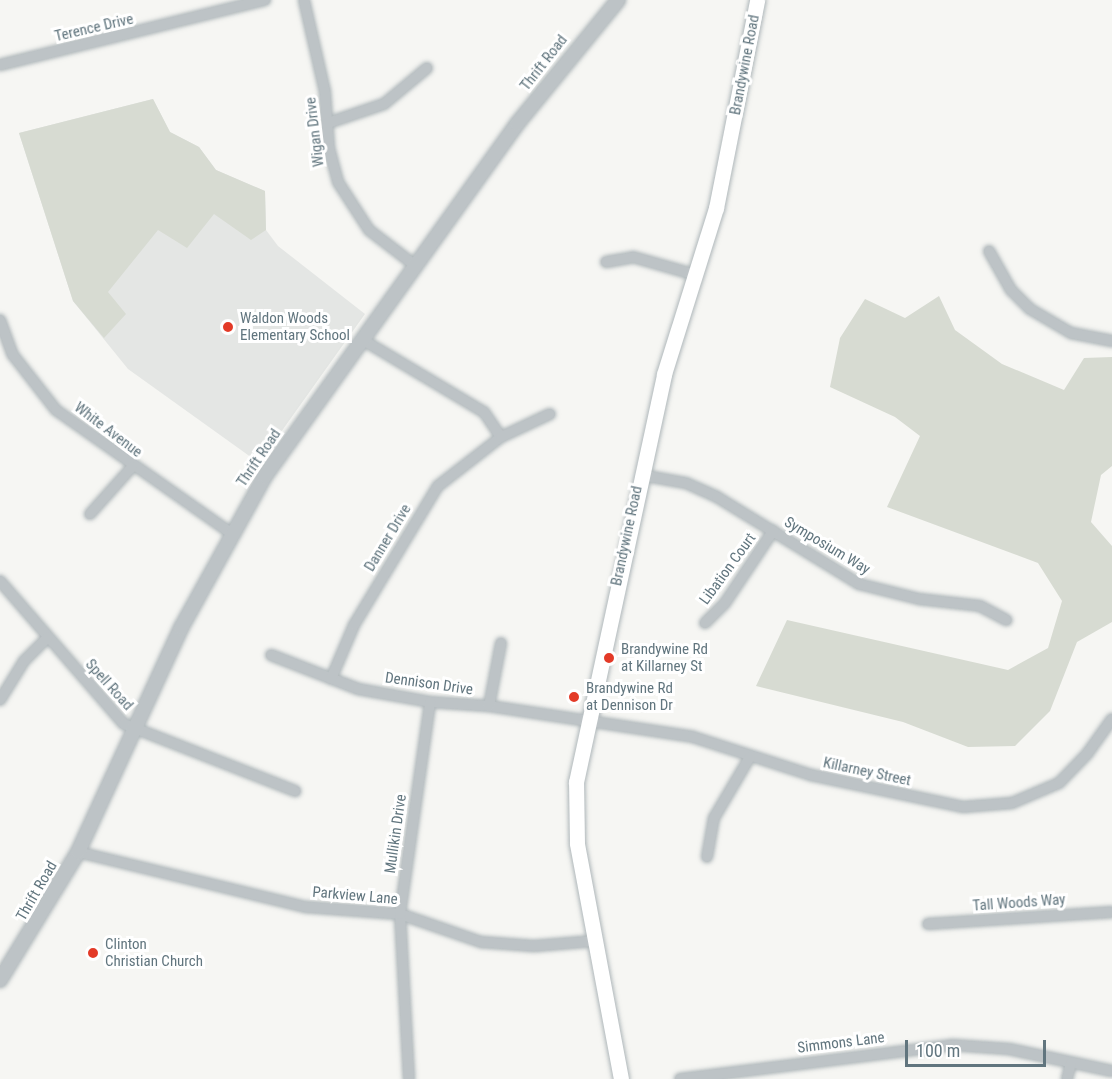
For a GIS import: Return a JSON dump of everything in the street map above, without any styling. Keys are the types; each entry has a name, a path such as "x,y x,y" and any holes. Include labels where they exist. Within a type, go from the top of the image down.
{"main road":[{"name":"Brandywine Road","path":"621,1079 594,941 575,811 587,723 641,476 664,374 696,275 726,163 757,0"}],"street":[{"name":"Terence Drive","path":"0,65 265,0"},
{"name":"Wigan Drive","path":"304,0 323,81 334,171 348,202 378,240 416,266"},
{"name":"Thrift Road","path":"0,980 78,852 181,628 231,533 265,476 517,123 618,0"},
{"path":"328,123 384,104 427,68"},
{"path":"989,251 1011,290 1030,309 1071,333 1112,341"},
{"path":"606,262 633,257 696,275"},
{"name":"White Avenue","path":"0,320 13,355 56,410 132,467 231,533"},
{"path":"363,340 484,412 501,437"},
{"name":"Danner Drive","path":"331,679 354,625 438,486 501,437 550,414"},
{"path":"90,514 132,467"},
{"name":"Symposium Way","path":"641,476 700,488 859,584 919,599 980,606 1006,621"},
{"name":"Libation Court","path":"705,623 725,603 773,531"},
{"name":"Spell Road","path":"0,581 116,717 134,731 295,790"},
{"path":"0,700 24,661 47,638"},
{"path":"489,706 501,643"},
{"name":"Dennison Drive","path":"271,656 358,689 430,702 489,706 587,723"},
{"name":"Mullikin Drive","path":"409,1079 400,914 430,702"},
{"name":"Killarney Street","path":"587,723 693,737 750,757 938,802 987,806 1012,803 1059,783 1087,754 1112,719"},
{"path":"708,856 714,818 750,757"},
{"name":"Parkview Lane","path":"78,852 306,907 400,914 494,944 534,946 594,941"},
{"name":"Tall Woods Way","path":"928,924 1112,912"},
{"name":"Simmons Lane","path":"680,1079 952,1045 1008,1049 1112,1071"},
{"path":"1067,1079 1071,1062"}],"shaded area":[{"path":"153,99 170,132 199,147 216,170 265,191 266,230 278,246 365,314 259,463 128,369 73,301 19,133"},
{"path":"153,99 170,132 199,147 216,170 265,191 266,230 251,240 214,214 187,248 158,230 108,292 126,314 104,338 73,301 19,133"},
{"path":"939,296 955,330 1002,364 1064,390 1084,358 1112,357 1112,466 1101,475 1091,522 1112,546 1112,622 1077,642 1050,711 1015,746 968,747 903,722 756,686 787,620 1008,670 1048,648 1062,601 1038,563 887,507 920,436 895,417 830,387 840,338 865,299 905,318"}],"place":[{"name":"Waldon Woods Elementary School","path":"228,327"},
{"name":"Brandywine Rd at Killarney St","path":"609,658"},
{"name":"Brandywine Rd at Dennison Dr","path":"574,697"},
{"name":"Clinton Christian Church","path":"93,953"}]}
